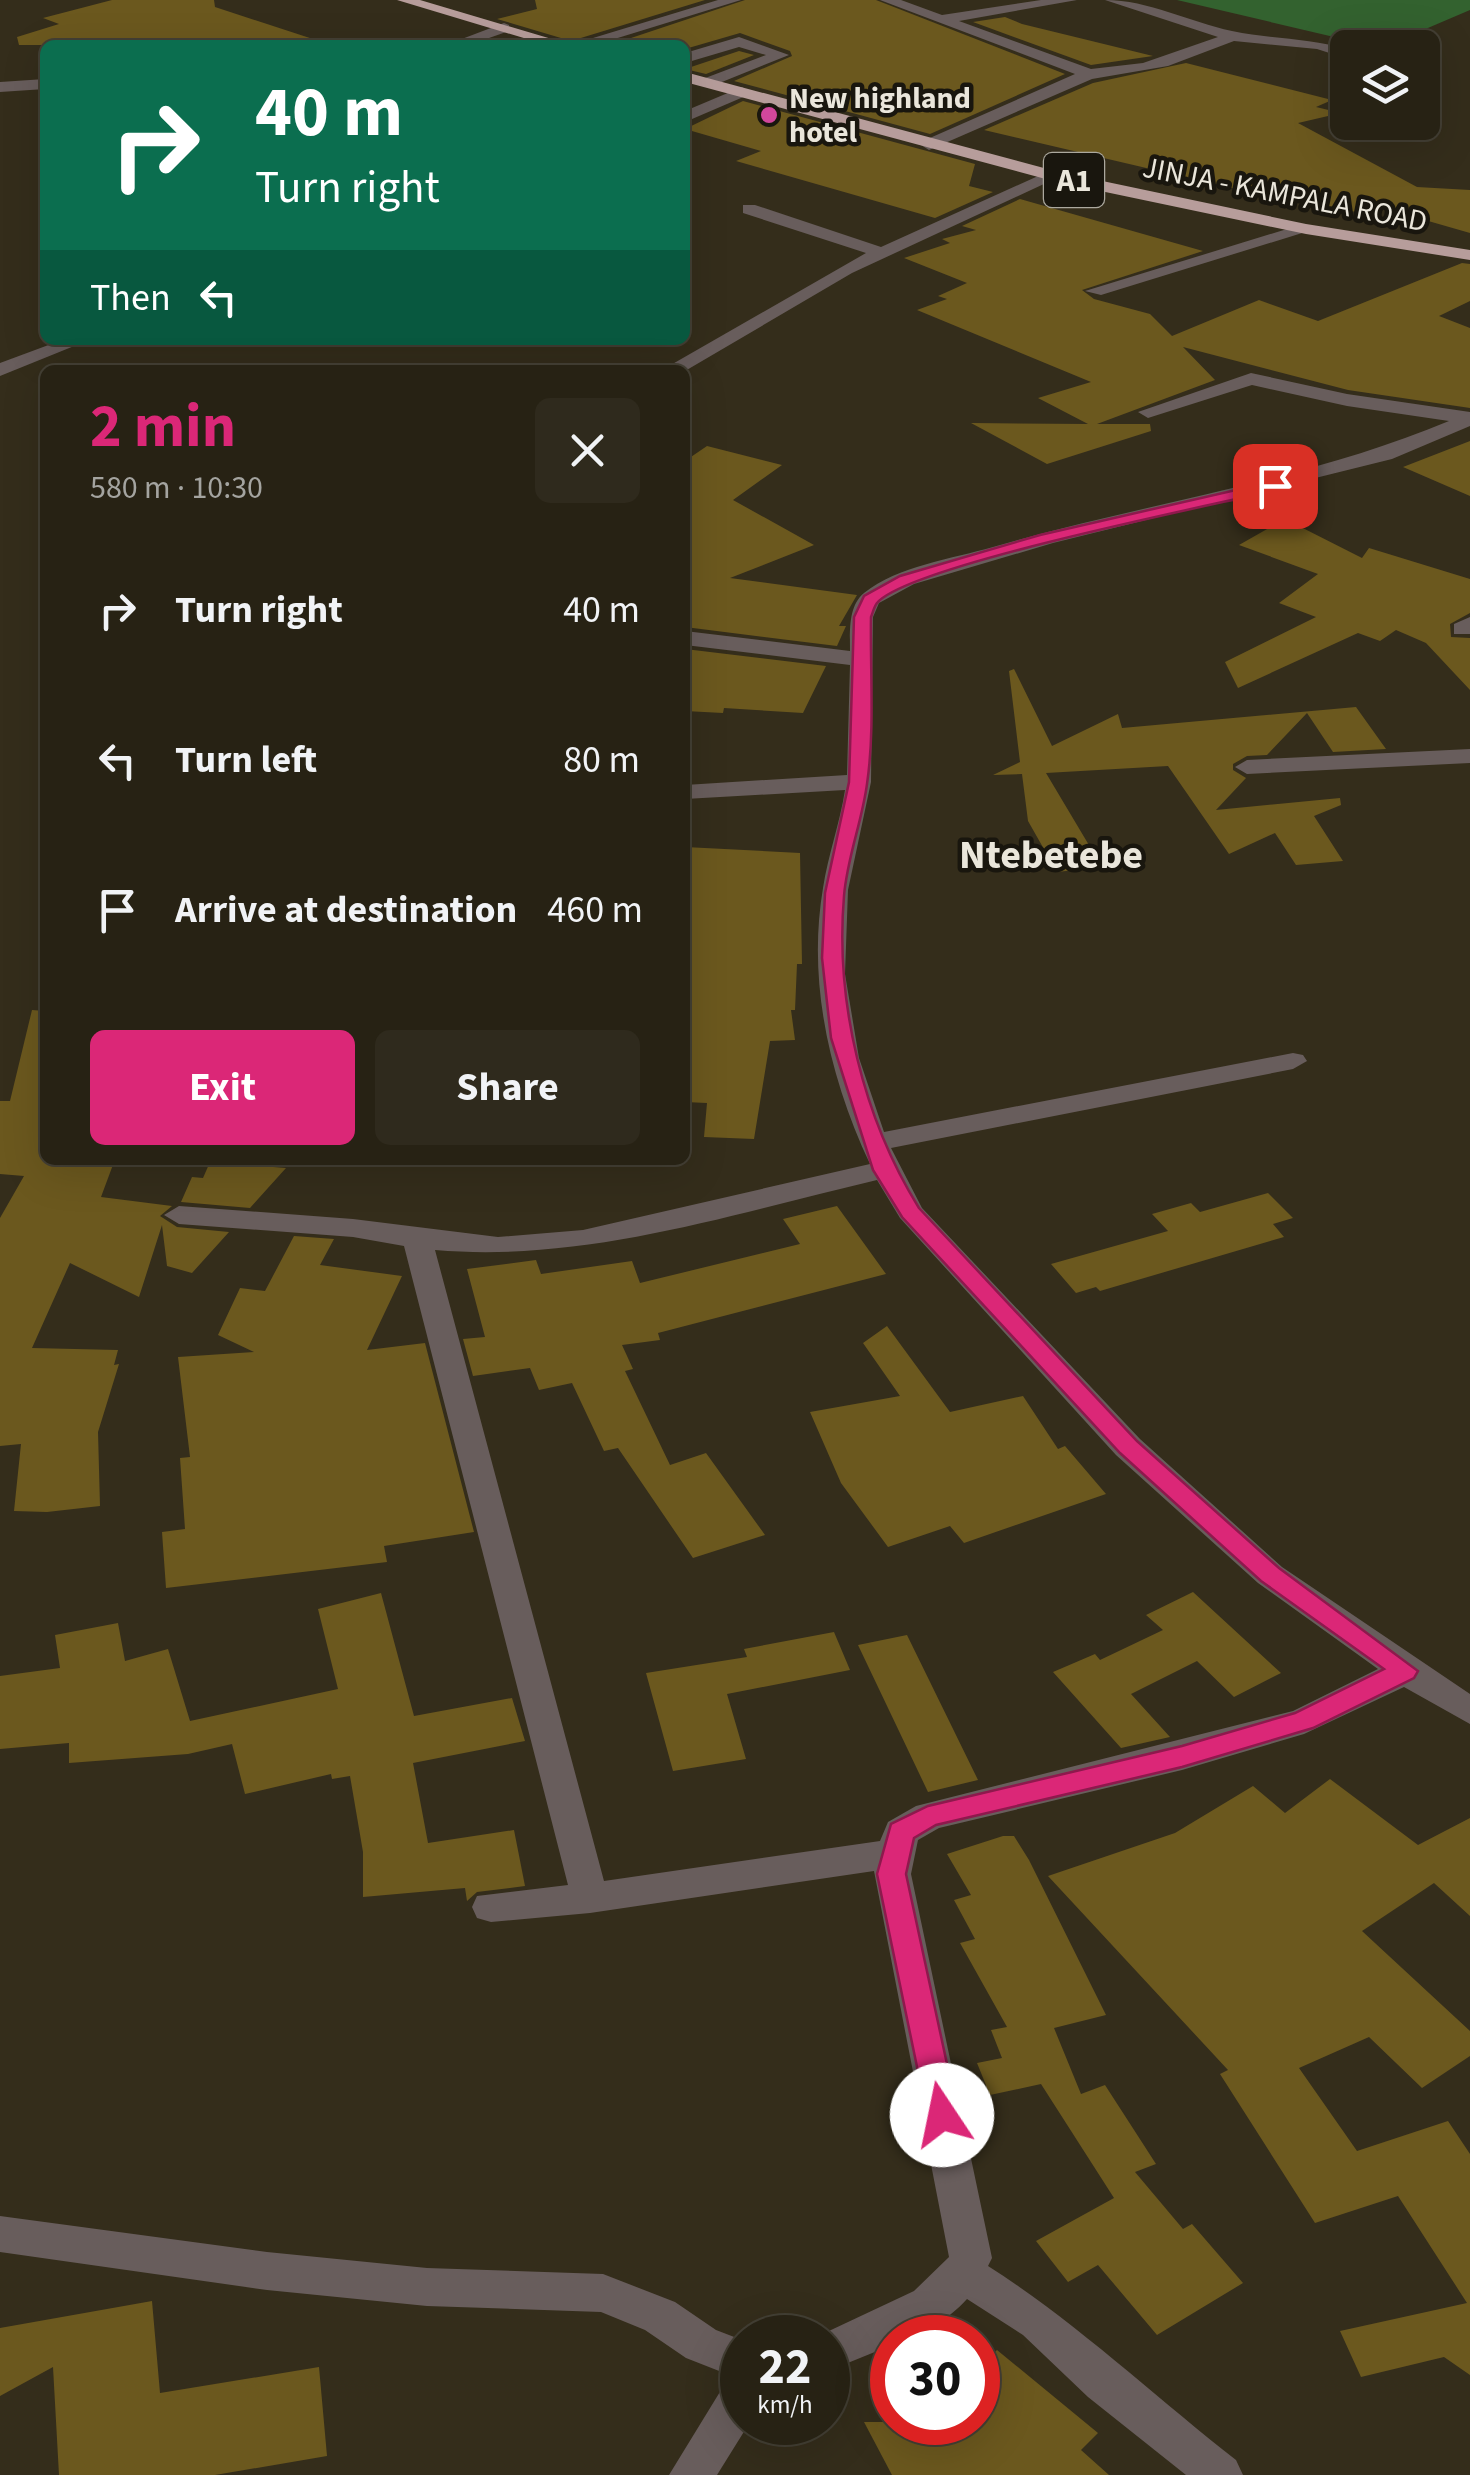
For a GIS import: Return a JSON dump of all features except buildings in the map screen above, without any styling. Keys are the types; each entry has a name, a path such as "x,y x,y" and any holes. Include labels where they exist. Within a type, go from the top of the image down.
{"highway":[{"path":"404,0 546,40"},
{"name":"JINJA - KAMPALA ROAD","path":"690,78 1053,176 1306,229 1470,255"}],"street":[{"path":"595,40 734,0"},
{"path":"887,0 993,36 1018,52 1089,74 1109,74 1170,60 1232,36"},
{"path":"944,20 1070,0"},
{"path":"1112,0 1232,36 1330,49"},
{"path":"469,40 504,28"},
{"path":"690,57 740,42 781,55 706,82"},
{"path":"930,145 1089,74"},
{"path":"0,88 40,84"},
{"path":"690,116 742,92"},
{"path":"681,365 882,253 1053,176"},
{"path":"749,209 882,253"},
{"path":"1094,291 1306,229"},
{"path":"0,370 67,345"},
{"path":"1148,412 1251,379 1347,400 1470,418"},
{"path":"1470,418 1369,460 1046,538 906,579 870,599 862,617 859,782 834,893 832,958 841,1038 879,1156 910,1212 1128,1447 1270,1574 1404,1671 1470,1711"},
{"path":"690,639 861,659"},
{"path":"1247,767 1470,756"},
{"path":"690,792 859,782"},
{"path":"179,1215 353,1228 498,1246 583,1238 879,1156 1293,1061"},
{"path":"418,1239 590,1898"},
{"path":"850,2341 934,2301 965,2274 970,2258 892,1874 901,1832 928,1816 1182,1756 1304,1721 1404,1671"},
{"path":"490,1907 590,1898 895,1852"},
{"path":"0,2234 266,2271 427,2287 603,2293 660,2316 700,2344 720,2352"},
{"path":"965,2274 1038,2321 1104,2383 1220,2475"},
{"path":"692,2475 720,2431"}],"green space":[{"path":"1177,0 1470,0 1470,10 1423,30 1330,30 1330,36"}],"place":[{"name":"New highland hotel","path":"769,115"}],"district":[{"name":"Ntebetebe","path":"1051,854"}],"route":[{"path":"942,2115 892,1874 901,1832 928,1816 1182,1756 1304,1721 1404,1671 1270,1574 1128,1447 910,1212 884,1170 841,1038 832,958 834,893 859,782 862,617 870,599 906,579 1046,538 1275,486"}]}
